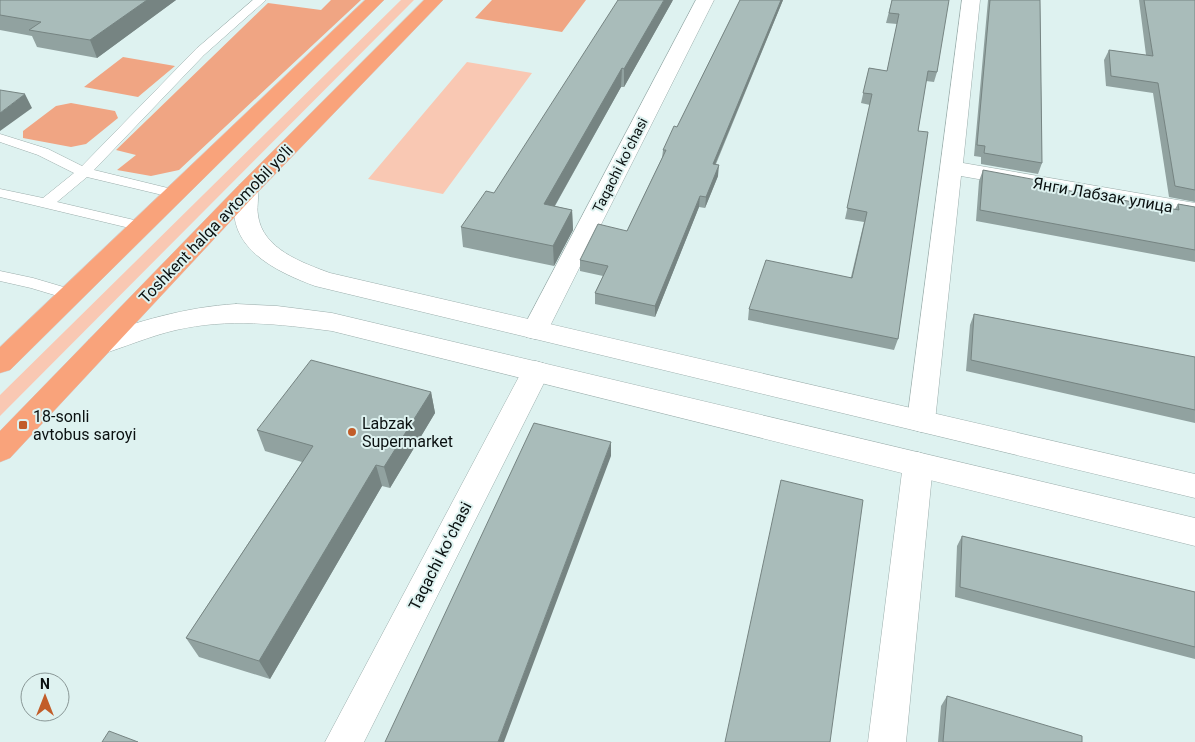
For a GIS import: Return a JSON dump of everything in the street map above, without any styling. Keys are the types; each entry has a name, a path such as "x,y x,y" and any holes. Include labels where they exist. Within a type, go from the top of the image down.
{"highway":[{"path":"0,363 375,0"},
{"name":"Toshkent halqa avtomobil yo'li","path":"0,450 247,190 434,0"}],"street":[{"name":"Taqachi koʻchasi","path":"535,330 705,0"},
{"path":"921,421 971,0"},
{"name":"Янги Лабзак улица","path":"952,168 1195,210"},
{"path":"247,190 245,208 248,225 266,250 298,270 324,280 1195,486"},
{"path":"368,330 392,296"},
{"path":"100,345 150,327 185,319 222,314 297,317 368,330 536,370 1195,532"},
{"name":"Taqachi koʻchasi","path":"344,742 536,370"},
{"path":"887,742 918,464"}],"lane":[{"path":"45,204 84,172 200,52 260,0"},
{"path":"0,138 43,152 84,172 175,194"},
{"path":"0,193 142,226"},
{"path":"0,276 33,283 71,295"}],"shaded area":[{"path":"331,0 361,0 179,170 151,176 117,170 136,155 116,150 268,3 321,10"},
{"path":"401,0 414,0 0,416 0,395"},
{"path":"492,0 586,0 562,32 475,18"},
{"path":"123,57 175,66 138,97 84,87"},
{"path":"467,62 532,73 443,194 368,179"},
{"path":"71,103 115,111 118,118 86,144 71,147 23,138 23,131 56,106"}],"building":[{"path":"0,0 147,0 90,40 29,30 41,22 0,15"},
{"path":"618,0 664,0 624,69 622,68 544,204 572,210 553,246 461,227 486,191 494,193"},
{"path":"740,0 781,0 713,164 719,165 706,197 700,196 655,306 595,293 608,266 580,260 598,224 627,231 666,150 663,150 674,126 677,127"},
{"path":"892,0 949,0 937,72 928,71 918,131 928,132 898,339 749,309 766,260 852,278 867,212 847,208 872,94 863,93 869,68 887,71 899,14 889,13"},
{"path":"990,0 1040,0 1042,163 984,153 985,146 977,145"},
{"path":"1144,0 1195,0 1195,190 1175,186 1158,83 1111,76 1109,50 1153,56"},
{"path":"0,90 25,94 0,113"},
{"path":"983,170 1042,181 1042,186 1179,210 1178,204 1195,207 1195,250 980,210"},
{"path":"974,314 1195,357 1195,410 971,360"},
{"path":"311,360 431,392 384,467 376,465 259,661 186,638 313,446 257,430"},
{"path":"534,423 611,442 498,742 385,742"},
{"path":"781,480 863,500 830,742 725,742"},
{"path":"962,536 1195,592 1195,647 960,587"},
{"path":"947,696 1082,736 1082,742 943,742"},
{"path":"109,731 138,742 102,742"}],"place":[{"name":"18-sonli avtobus saroyi","path":"23,425"},
{"name":"Labzak Supermarket","path":"352,432"}]}
